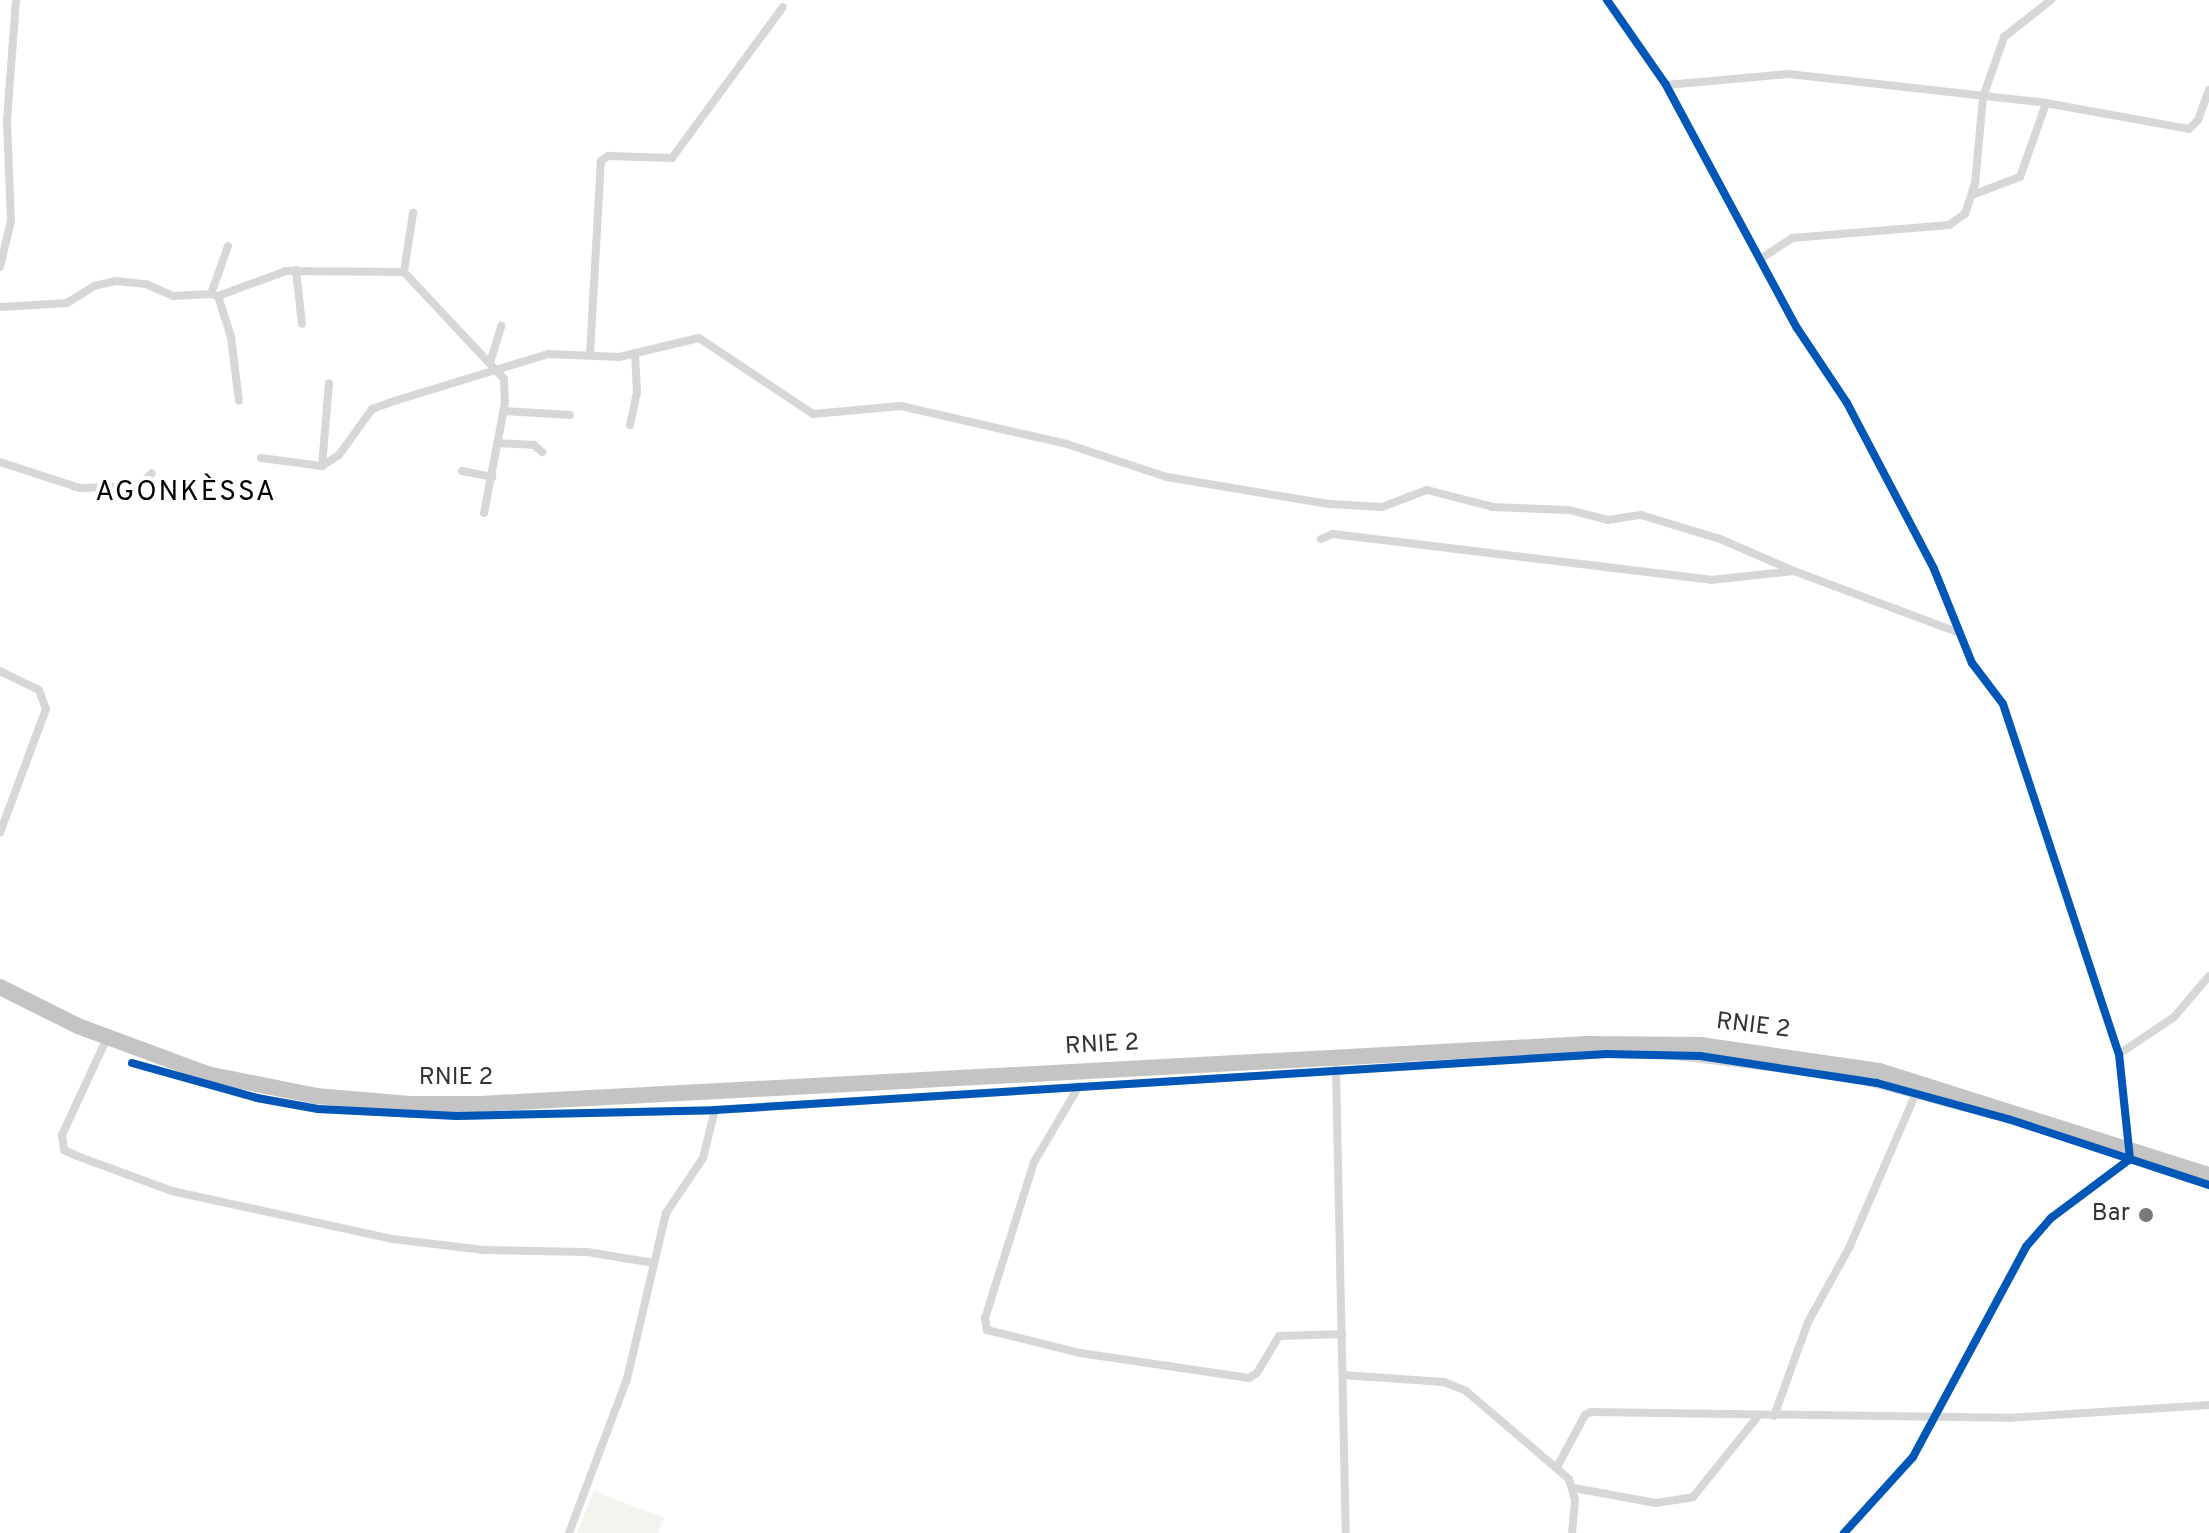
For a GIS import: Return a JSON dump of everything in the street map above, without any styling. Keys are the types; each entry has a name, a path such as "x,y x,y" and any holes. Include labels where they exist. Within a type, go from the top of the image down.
{"highway":[{"name":"RNIE 2","path":"0,987 107,1038 207,1074 316,1096 410,1104 1088,1071 1336,1064 1667,1043 1813,1058 2131,1155 2209,1175"}],"street":[{"path":"0,267 11,221 4,120 16,0"},
{"path":"1607,0 1666,85 1760,259 1854,417 1934,569 1972,663 2003,704 2119,1054 2131,1155"},
{"path":"1760,259 1792,238 1949,225 1965,214 1972,195 1983,97 2004,37 2051,0"},
{"path":"590,355 601,161 608,156 672,158 783,7"},
{"path":"1666,85 1789,74 2046,103 2189,129 2198,120 2209,90"},
{"path":"1972,195 2020,177 2046,103"},
{"path":"404,272 413,213"},
{"path":"228,246 214,295 231,337 239,401"},
{"path":"296,270 302,324"},
{"path":"0,307 67,303 94,286 116,281 146,284 173,296 214,295 296,270 404,272 504,379 503,411 484,513"},
{"path":"492,365 501,326"},
{"path":"261,458 322,466 339,455 372,409 460,384 492,365 515,367 548,354 635,353 699,338 813,414 838,415 871,406 916,408 1067,444 1167,477 1329,504 1382,507 1427,490 1493,507 1569,510 1608,520 1641,515 1720,539 1794,571 1960,633"},
{"path":"630,425 637,392 635,353"},
{"path":"322,466 329,383"},
{"path":"503,411 570,415"},
{"path":"497,443 534,445 542,452"},
{"path":"0,462 80,488 139,486 152,473"},
{"path":"462,471 492,477"},
{"path":"1321,539 1333,534 1711,580 1794,571"},
{"path":"0,671 39,690 46,709 0,833"},
{"path":"2119,1054 2174,1017 2209,976"},
{"path":"107,1038 62,1135 64,1150 77,1156 172,1191 393,1239 483,1250 587,1252 654,1263"},
{"path":"132,1063 257,1098 356,1113 457,1116 715,1110 1079,1087 1336,1064 1346,1533"},
{"path":"1088,1071 1034,1162 985,1318 987,1330 1080,1353 1249,1378 1257,1373 1279,1336 1342,1334"},
{"path":"1774,1416 1808,1322 1849,1248 1918,1088"},
{"path":"569,1533 627,1379 666,1213 703,1158 715,1110"},
{"path":"2131,1155 2209,1185"},
{"path":"1844,1533 1913,1457 1938,1417 1975,1335 2026,1247 2051,1218 2131,1155"},
{"path":"1343,1375 1457,1385 1557,1467 1574,1488 1656,1503 1693,1497 1759,1415"},
{"path":"1557,1467 1585,1415 1591,1412 1938,1417 2209,1405"},
{"path":"1572,1533 1574,1488"}],"shaded area":[{"path":"594,1491 664,1518 658,1533 577,1533"}],"cycle path":[{"path":"1607,0 1666,85 1797,328 1847,403 1934,569 1972,663 2003,704 2119,1054 2130,1159 2051,1218 2026,1247 1913,1457 1844,1533"},
{"path":"132,1063 257,1098 318,1109 457,1116 715,1110 1606,1054 1700,1056 1877,1083 2008,1119 2209,1185"}],"place":[{"name":"Bar","path":"2146,1215"}],"district":[{"name":"AGONKÈSSA","path":"186,493"}]}
